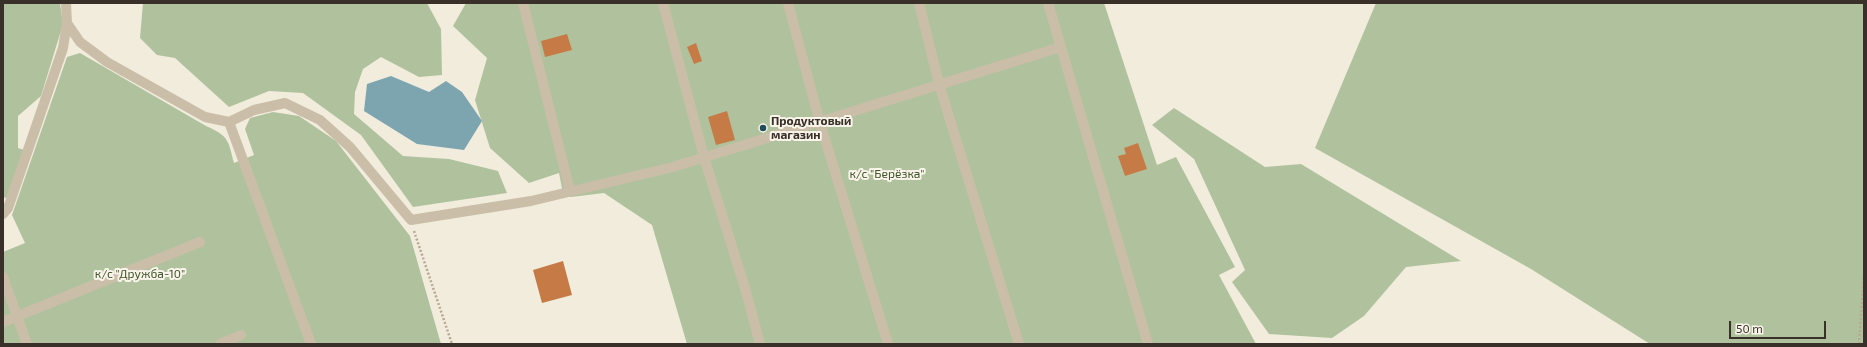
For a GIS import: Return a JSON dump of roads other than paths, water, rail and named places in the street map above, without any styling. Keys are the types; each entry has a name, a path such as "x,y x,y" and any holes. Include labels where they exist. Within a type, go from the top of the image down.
{"street":[{"path":"3,214 8,208 63,48 67,23 66,3"},
{"path":"523,3 566,192"},
{"path":"663,3 704,157 745,288 760,344"},
{"path":"788,3 820,123 888,344"},
{"path":"918,3 939,84 1018,344"},
{"path":"1048,3 1148,344"},
{"path":"67,23 80,42 107,62 205,117 229,122 254,110 285,103 320,120 350,146 411,220 531,201 673,167 820,123 939,84 1061,47"},
{"path":"229,122 311,344"},
{"path":"3,322 200,242"},
{"path":"3,277 16,317 27,344"},
{"path":"220,344 242,335"}],"water":[{"path":"391,76 429,92 446,81 462,92 482,121 464,150 417,144 364,111 367,84"}],"place":[{"name":"Продуктовый магазин","path":"763,128"}],"park label":[{"name":"к/с \"Берёзка\"","path":"887,174"},
{"name":"к/с \"Дружба-10\"","path":"140,274"}]}
